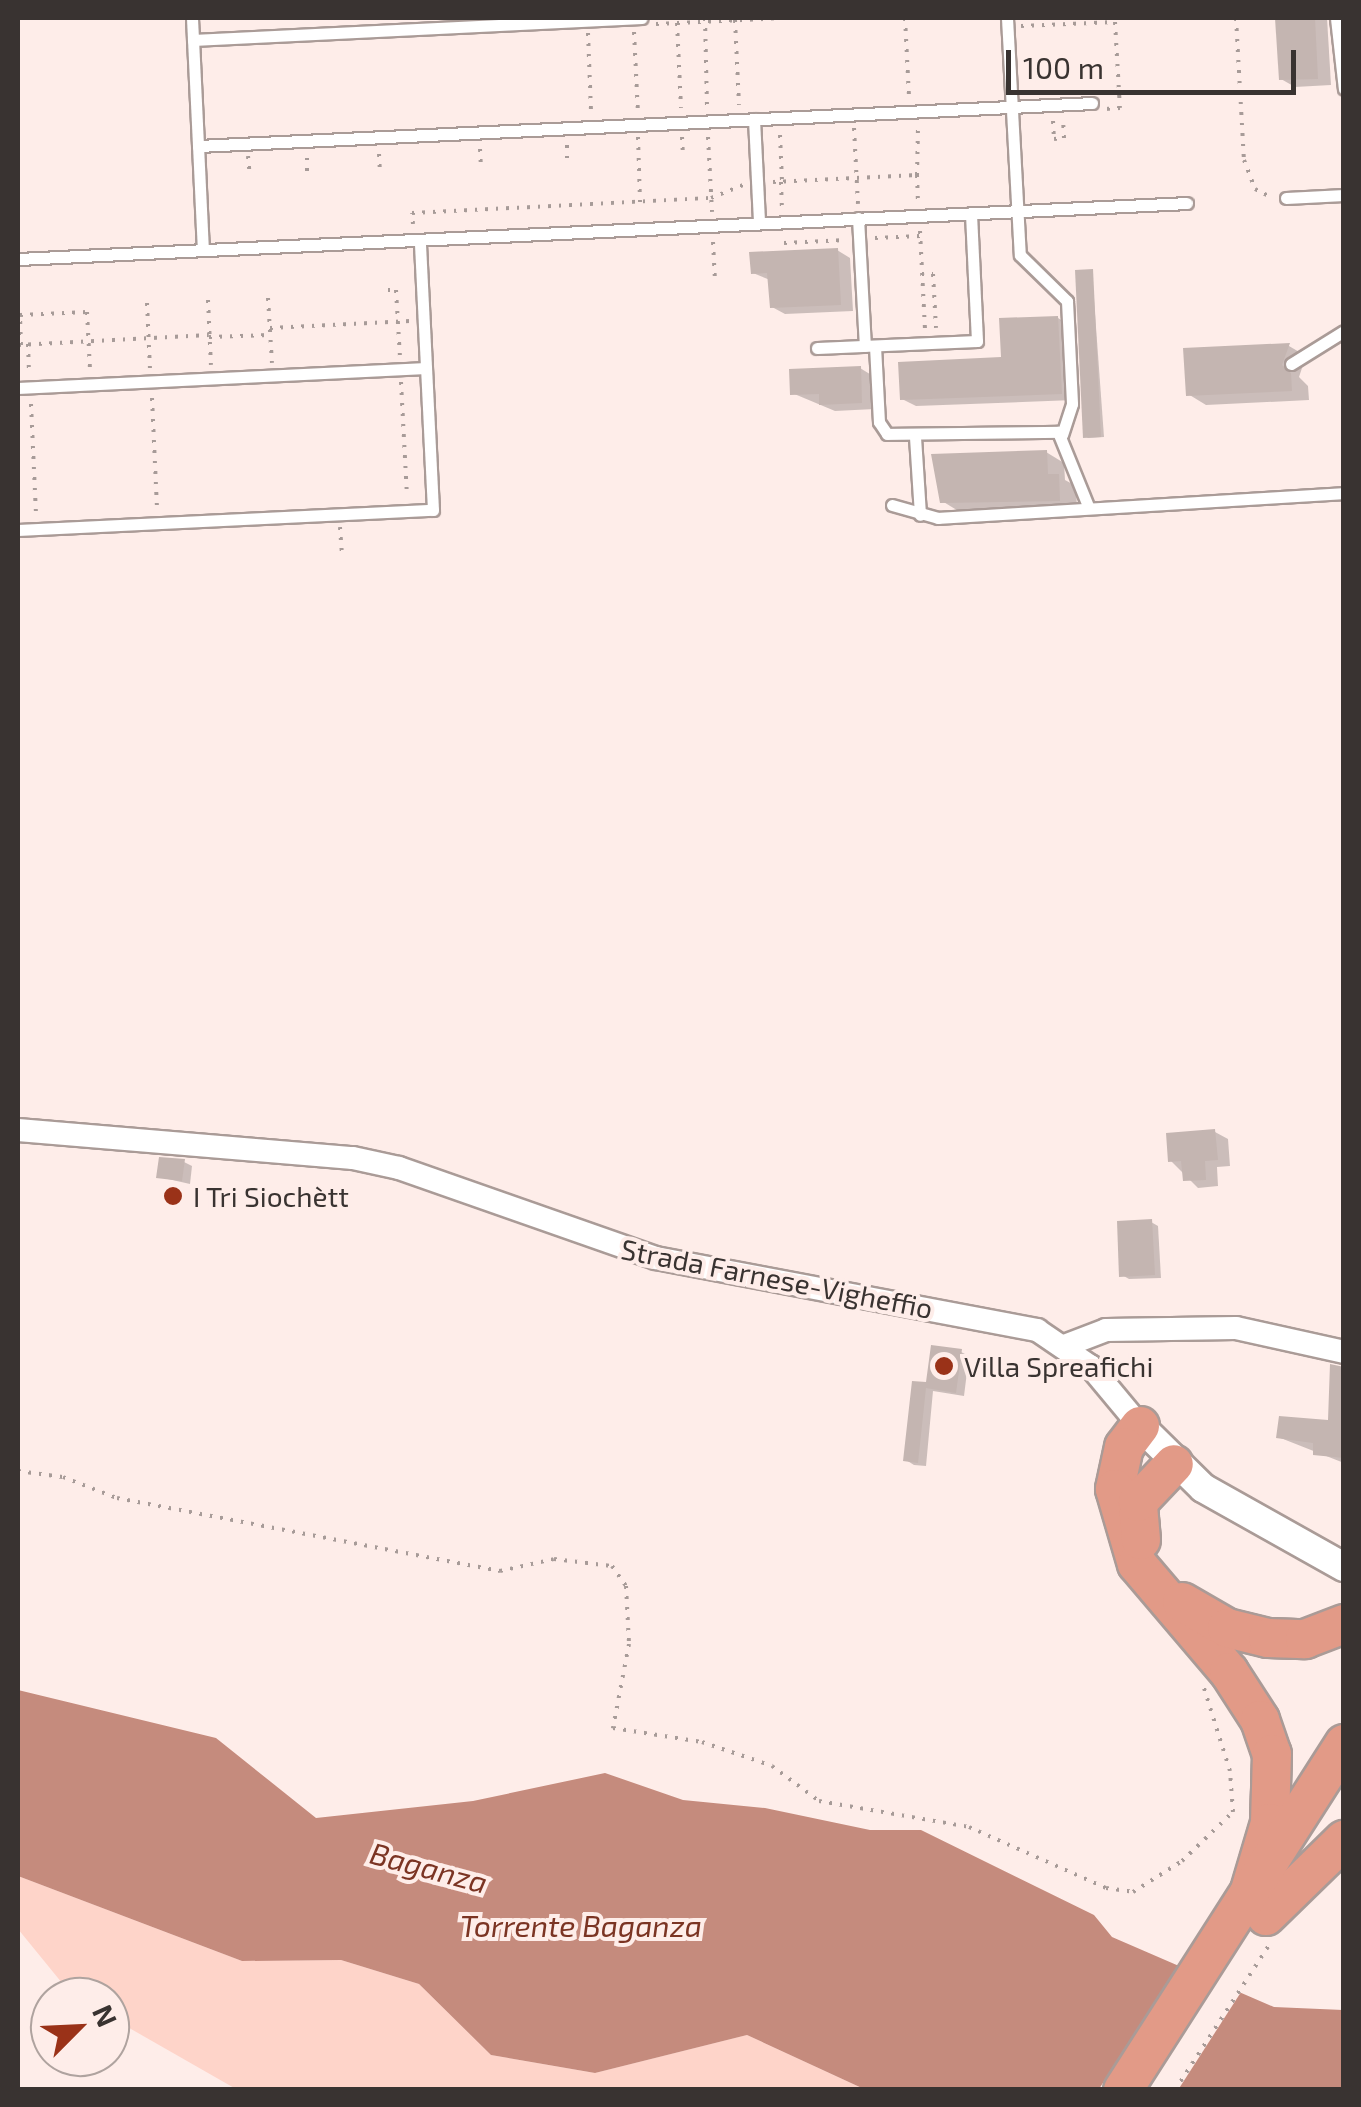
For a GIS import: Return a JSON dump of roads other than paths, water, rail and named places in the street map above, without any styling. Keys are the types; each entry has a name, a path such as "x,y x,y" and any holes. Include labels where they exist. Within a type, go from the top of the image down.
{"highway":[{"path":"1140,1426 1124,1447 1115,1490 1132,1551 1229,1672 1260,1720 1272,1754 1270,1823 1252,1926"},
{"path":"1174,1464 1145,1490 1135,1520 1146,1556 1181,1602 1227,1628 1268,1638 1305,1639 1344,1624"},
{"path":"1252,1926 1344,1744"},
{"path":"1154,2090 1252,1926 1344,1790"},
{"path":"1123,2090 1252,1926 1344,1840"}],"street":[{"name":"Strada Farnese-Vigheffio","path":"18,1130 384,1164 656,1258 1037,1330 1067,1346 1174,1464 1203,1488 1344,1568"},
{"path":"1067,1346 1106,1330 1236,1328 1344,1352"}],"lane":[{"path":"192,18 203,250"},
{"path":"193,40 641,18"},
{"path":"1007,18 1020,255 1067,301 1072,404 1062,434 1088,506"},
{"path":"1336,18 1344,89"},
{"path":"198,146 853,114 914,115 1092,102"},
{"path":"754,119 759,224"},
{"path":"1286,198 1344,195"},
{"path":"18,260 1186,202"},
{"path":"817,348 977,341 971,213"},
{"path":"858,218 880,426 892,436 1062,434"},
{"path":"18,530 433,510 420,240"},
{"path":"1291,364 1344,331"},
{"path":"24,388 426,368"},
{"path":"916,436 920,516"},
{"path":"892,505 920,516 1344,493"}],"water":[{"name":"Torrente Baganza","path":"18,1690 216,1738 316,1818 473,1801 605,1773 683,1800 765,1808 870,1830 921,1830 1094,1915 1112,1937 1274,2007 1343,2010 1343,2089 864,2089 747,2035 595,2073 491,2055 419,1984 341,1960 242,1961 18,1876"}],"place":[{"name":"I Tri Siochètt","path":"173,1196"},
{"name":"Villa Spreafichi","path":"944,1366"}],"water label":[{"name":"Baganza","path":"429,1867"}]}
